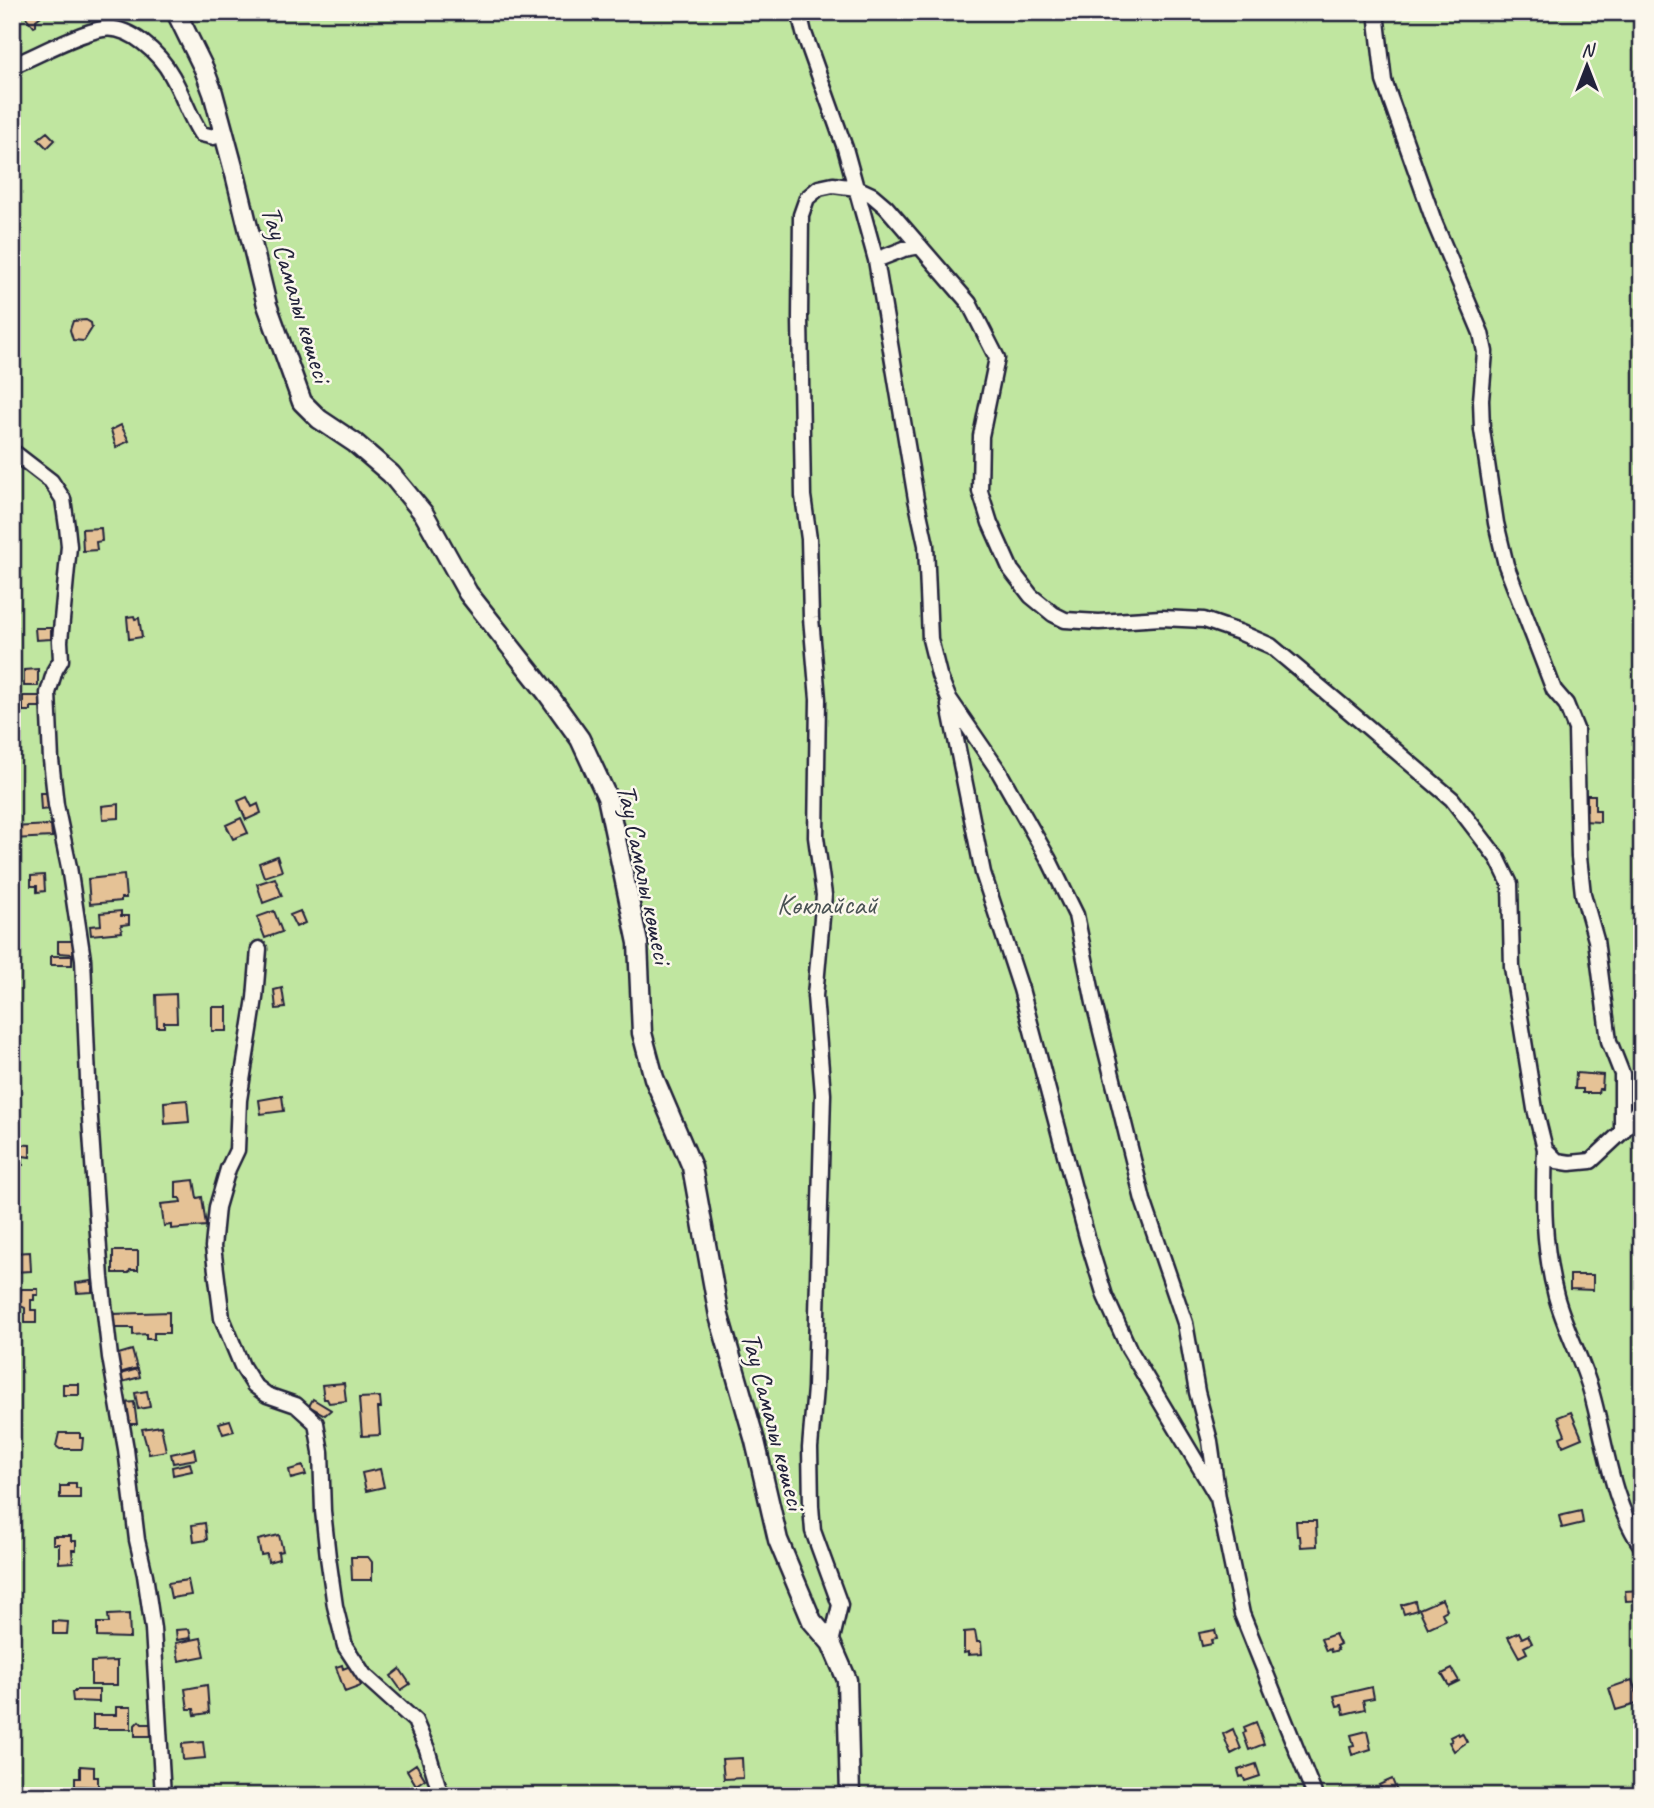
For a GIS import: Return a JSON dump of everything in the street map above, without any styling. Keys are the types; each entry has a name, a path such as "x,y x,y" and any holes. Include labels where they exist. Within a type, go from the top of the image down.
{"street":[{"name":"Тау Самалы көшесі","path":"176,12 204,69 223,130 267,305 302,402 391,474 424,513 468,593 580,739 607,797 638,943 642,1033 654,1078 692,1167 719,1316 755,1441 778,1540 812,1621 831,1643 847,1680 850,1796"},
{"path":"799,12 857,188 876,260 926,545 930,639 948,697 983,873 1021,989 1084,1228 1105,1296 1129,1349 1218,1498"},
{"path":"1376,12 1384,81 1435,224 1481,333 1485,352 1481,400 1482,430 1496,523 1506,565 1554,690 1566,704 1576,729 1579,857 1583,894 1596,940 1609,1041 1622,1074 1622,1132"},
{"path":"12,66 88,33 105,28 123,32 150,48 160,59 172,75 201,134 214,137 223,130"},
{"path":"831,1643 840,1605 813,1531 811,1506 810,1448 815,1388 823,1094 815,996 824,895 816,837 818,699 811,618 809,539 803,496 800,318 801,215 807,198 820,188 833,185 857,188 872,195 969,303 997,358 981,436 980,491 990,523 1011,570 1031,596 1052,614 1065,620 1204,620 1271,646 1452,799 1498,859 1510,884 1512,967 1535,1109 1545,1149 1543,1199 1546,1247 1557,1298 1591,1390 1607,1462 1633,1534 1642,1547"},
{"path":"876,260 920,246"},
{"path":"12,455 16,454 51,481 63,499 67,527 69,546 61,630 61,660 48,693 51,760 55,805 69,867 83,959 89,1104 101,1278 136,1539 145,1575 153,1629 163,1796"},
{"path":"948,697 998,770 1049,860 1076,915 1094,1003 1143,1200 1185,1323 1242,1614 1315,1796"},
{"path":"259,949 239,1100 237,1150 228,1169 217,1207 213,1247 222,1318 242,1366 254,1385 267,1395 296,1405 316,1423 321,1452 328,1557 335,1606 345,1646 363,1675 415,1721 427,1749 441,1796"},
{"path":"1545,1149 1557,1161 1591,1161 1622,1132 1642,1105"}],"green space":[{"name":"Көклайсай","path":"12,12 1642,12 1642,1796 12,1796"}],"building":[{"path":"22,12 46,12 36,20 34,27"},
{"path":"47,132 55,140 47,148 38,139"},
{"path":"86,320 91,323 92,328 84,341 73,340 70,330 73,321"},
{"path":"121,425 129,441 116,447 111,430"},
{"path":"101,528 102,541 96,542 97,550 83,551 82,529"},
{"path":"134,616 135,619 139,618 142,637 129,639 127,617"},
{"path":"35,628 51,628 51,639 36,640"},
{"path":"38,669 38,686 24,686 24,670"},
{"path":"23,696 40,696 40,707 23,711"},
{"path":"40,793 48,793 49,809 41,810"},
{"path":"1587,795 1595,795 1595,810 1600,810 1600,822 1583,821 1583,810 1587,810"},
{"path":"247,797 252,807 258,804 261,813 246,820 238,801"},
{"path":"119,804 119,818 103,819 102,806"},
{"path":"241,818 248,833 233,839 226,825"},
{"path":"51,825 52,837 12,839 12,827"},
{"path":"277,856 282,871 264,877 259,863"},
{"path":"44,875 45,891 37,892 37,886 31,886 31,876"},
{"path":"124,875 126,898 121,898 121,901 90,904 88,879"},
{"path":"275,878 282,896 263,903 257,884"},
{"path":"121,911 121,916 129,916 129,924 121,925 122,932 91,935 90,926 101,925 100,913"},
{"path":"274,911 282,932 265,938 257,917"},
{"path":"300,911 305,923 296,927 290,915"},
{"path":"58,941 74,941 73,954 58,953"},
{"path":"51,956 72,956 72,965 51,965"},
{"path":"282,988 285,1008 276,1009 274,990"},
{"path":"176,994 177,1022 164,1022 164,1027 157,1027 156,995"},
{"path":"212,1007 227,1007 227,1031 212,1031"},
{"path":"1576,1073 1603,1075 1602,1089 1599,1089 1598,1093 1583,1093 1583,1089 1575,1089"},
{"path":"282,1096 284,1111 261,1114 259,1100"},
{"path":"187,1100 189,1122 165,1124 164,1102"},
{"path":"12,1144 30,1145 30,1157 23,1156 23,1165 12,1165"},
{"path":"194,1180 197,1198 202,1197 206,1226 171,1229 171,1225 164,1226 161,1204 181,1202 180,1198 176,1198 176,1182"},
{"path":"113,1251 138,1251 138,1270 113,1273"},
{"path":"30,1252 31,1271 13,1272 12,1253"},
{"path":"1570,1275 1593,1275 1593,1290 1570,1289"},
{"path":"92,1281 92,1292 77,1293 76,1283"},
{"path":"21,1289 38,1289 38,1295 34,1295 34,1300 31,1300 31,1310 36,1310 36,1323 25,1323 25,1308 19,1305"},
{"path":"169,1312 169,1333 154,1333 154,1339 146,1339 146,1334 133,1335 133,1328 113,1328 113,1314"},
{"path":"132,1350 137,1368 119,1373 115,1355"},
{"path":"138,1369 140,1377 122,1382 120,1374"},
{"path":"344,1383 346,1401 329,1403 324,1399 322,1385"},
{"path":"63,1384 79,1384 79,1395 63,1395"},
{"path":"147,1391 150,1407 138,1409 135,1393"},
{"path":"380,1397 380,1435 362,1436 359,1398"},
{"path":"313,1399 331,1410 325,1415 309,1406"},
{"path":"134,1402 137,1424 126,1424 125,1403"},
{"path":"1571,1412 1582,1438 1563,1446 1560,1437 1565,1435 1558,1417"},
{"path":"230,1420 234,1431 223,1434 219,1423"},
{"path":"161,1426 166,1451 149,1454 142,1429"},
{"path":"59,1433 80,1433 80,1438 83,1438 82,1449 60,1449 56,1446"},
{"path":"194,1449 196,1459 173,1463 171,1454"},
{"path":"190,1463 192,1471 173,1475 172,1467"},
{"path":"303,1466 306,1475 291,1479 289,1470"},
{"path":"380,1469 384,1487 366,1491 362,1473"},
{"path":"68,1483 76,1483 76,1488 80,1488 80,1498 60,1498 60,1486 68,1486"},
{"path":"1581,1511 1583,1523 1562,1528 1559,1516"},
{"path":"1296,1521 1316,1521 1317,1546 1301,1547"},
{"path":"205,1523 207,1540 194,1542 192,1525"},
{"path":"279,1535 283,1551 278,1552 279,1559 268,1562 267,1554 261,1555 258,1540"},
{"path":"53,1536 71,1536 71,1541 76,1541 76,1550 72,1550 73,1562 59,1563 59,1544 53,1544"},
{"path":"351,1557 368,1557 372,1562 372,1580 352,1580"},
{"path":"188,1580 191,1595 171,1598 168,1583"},
{"path":"1642,1590 1642,1600 1626,1601 1625,1591"},
{"path":"1442,1599 1447,1610 1442,1613 1445,1620 1428,1628 1419,1609"},
{"path":"1415,1601 1417,1610 1404,1614 1401,1605"},
{"path":"129,1614 130,1638 97,1637 97,1623 109,1623 108,1615"},
{"path":"53,1621 68,1622 67,1634 53,1634"},
{"path":"189,1629 191,1638 177,1640 176,1630"},
{"path":"1215,1630 1217,1639 1211,1640 1212,1644 1202,1646 1199,1633"},
{"path":"975,1631 977,1642 981,1642 982,1654 968,1655 968,1652 964,1653 964,1632"},
{"path":"1519,1632 1522,1638 1528,1635 1532,1643 1524,1647 1527,1653 1519,1657 1508,1637"},
{"path":"1335,1634 1340,1644 1336,1646 1338,1650 1326,1651 1321,1639"},
{"path":"201,1638 205,1656 179,1661 176,1643"},
{"path":"117,1661 117,1685 91,1685 91,1662"},
{"path":"342,1665 343,1669 353,1665 361,1686 345,1692 336,1667"},
{"path":"400,1669 410,1684 401,1690 391,1676"},
{"path":"1452,1669 1459,1681 1449,1686 1442,1674"},
{"path":"1632,1680 1640,1703 1616,1710 1609,1688"},
{"path":"207,1685 209,1713 195,1715 194,1709 188,1709 185,1689"},
{"path":"1372,1687 1374,1698 1363,1700 1365,1709 1344,1714 1342,1705 1337,1706 1334,1696"},
{"path":"99,1690 99,1702 73,1701 72,1692"},
{"path":"116,1707 131,1707 131,1729 93,1729 93,1715 116,1715"},
{"path":"139,1721 142,1724 153,1724 153,1736 135,1736 135,1725"},
{"path":"1256,1722 1264,1744 1249,1750 1243,1733 1246,1732 1244,1727"},
{"path":"1233,1729 1241,1749 1231,1754 1223,1734"},
{"path":"1367,1731 1371,1749 1352,1755 1350,1746 1354,1745 1351,1735"},
{"path":"1462,1733 1467,1742 1454,1751 1449,1742 1452,1741 1450,1737"},
{"path":"203,1742 205,1758 183,1760 182,1744"},
{"path":"742,1758 743,1778 724,1779 722,1759"},
{"path":"416,1764 425,1779 416,1785 407,1770"},
{"path":"1256,1764 1260,1776 1245,1781 1243,1776 1240,1777 1238,1770"},
{"path":"80,1766 94,1767 98,1787 75,1786 75,1778 80,1778"},
{"path":"1392,1779 1396,1789 1393,1796 1387,1796 1379,1785"}]}
